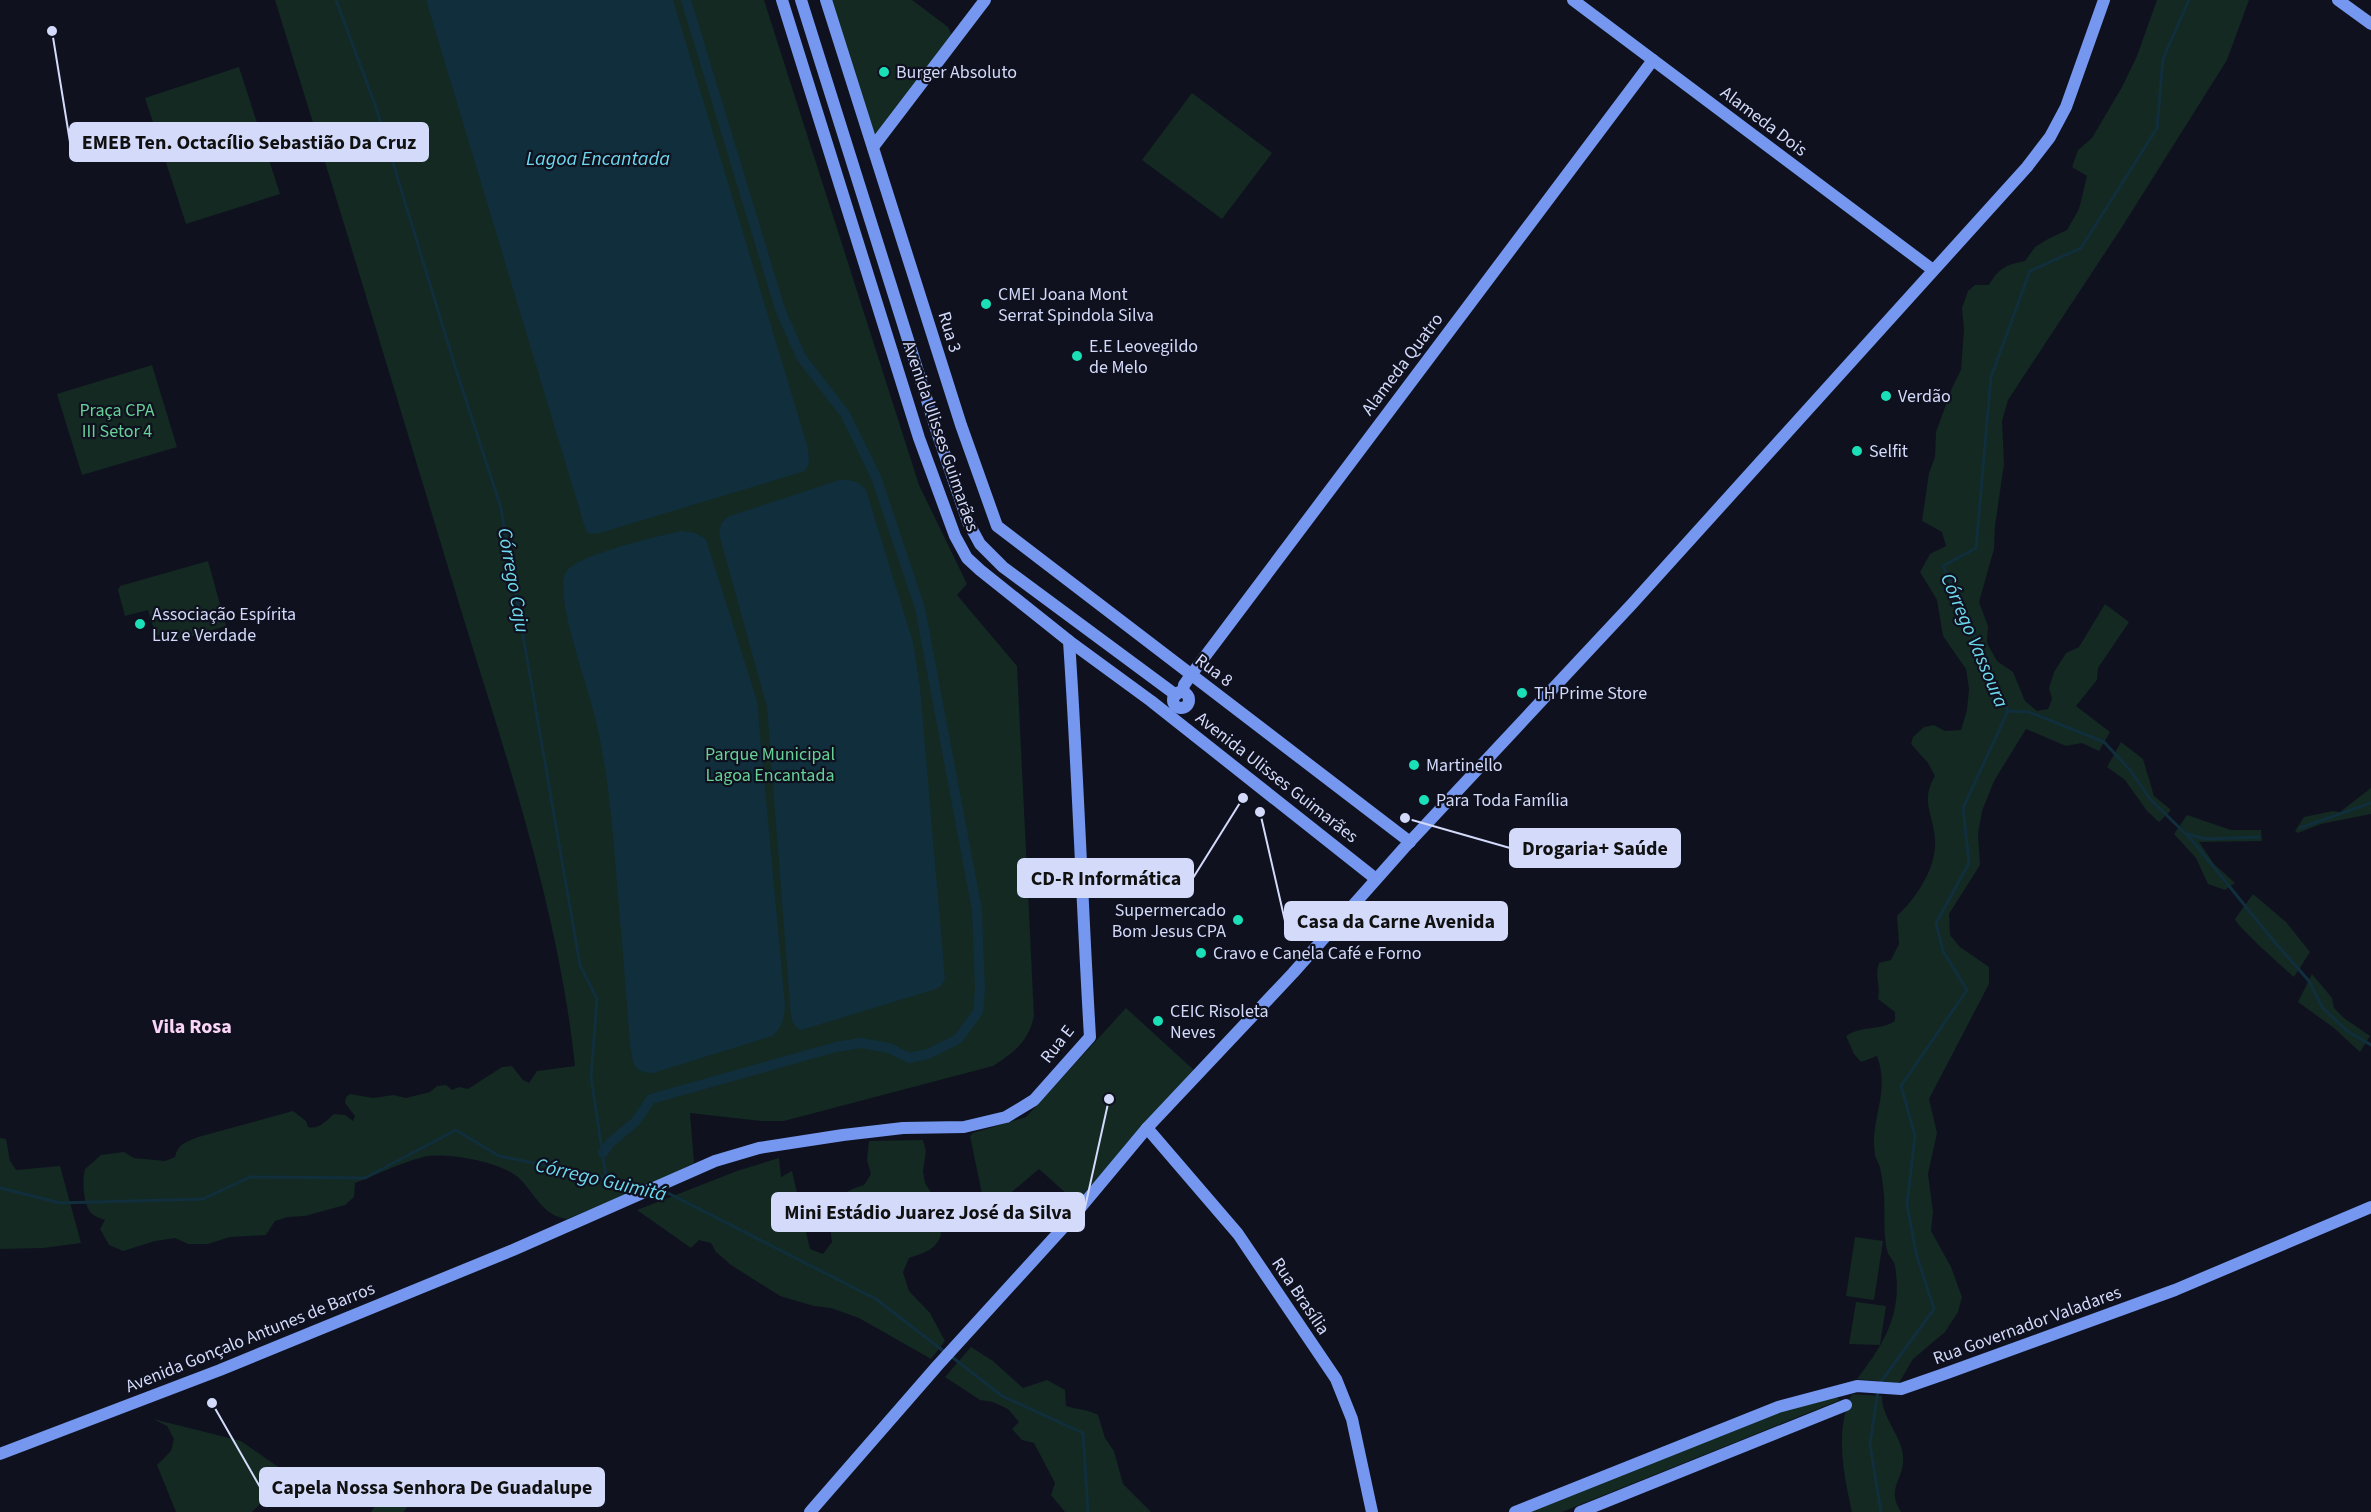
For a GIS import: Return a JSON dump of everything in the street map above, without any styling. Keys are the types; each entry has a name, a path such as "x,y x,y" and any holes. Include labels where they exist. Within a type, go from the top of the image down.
{"main road":[{"name":"Avenida Ulisses Guimarães","path":"782,0 919,438 954,536 968,558 980,570 1069,641 1175,702"},
{"name":"Avenida Ulisses Guimarães","path":"801,0 937,432 968,522 980,544 993,559 1175,702 1376,879"},
{"path":"826,0 873,147"},
{"path":"873,147 985,0"},
{"name":"Alameda Dois","path":"1573,0 1933,270"},
{"path":"810,1512 938,1365 1071,1219 1147,1128 1293,973 1376,879 1632,604 2027,167 2050,136 2066,107 2104,0"},
{"path":"2338,0 2371,24"},
{"name":"Alameda Quatro","path":"1175,702 1191,675 1653,60"},
{"name":"Rua 3","path":"873,147 961,425 997,526"},
{"path":"919,438 937,432"},
{"name":"Rua 8","path":"997,526 1410,842"},
{"name":"Rua E","path":"635,1195 715,1161 759,1148 903,1128 964,1127 1006,1117 1034,1100 1090,1037 1069,641"},
{"name":"Rua Brasília","path":"1147,1128 1238,1234 1336,1379 1352,1419 1372,1512"},
{"name":"Avenida Gonçalo Antunes de Barros","path":"0,1454 220,1370 513,1250 635,1195"},
{"name":"Rua Governador Valadares","path":"1515,1512 1778,1407 1857,1386 1901,1389 2175,1290 2371,1207"},
{"path":"1580,1512 1846,1405"}],"green space":[{"name":"Parque Municipal Lagoa Encantada","path":"275,0 764,0 919,485 967,584 957,595 1017,666 1034,1016 1020,1046 1001,1061 993,1066 784,1121 761,1121 690,1113 694,1163 656,1182 567,1219 552,1214 540,1204 520,1179 502,1168 463,1157 438,1155 411,1161 355,1183 354,1197 345,1205 305,1216 288,1217 275,1221 266,1235 230,1237 208,1244 188,1244 175,1238 155,1241 123,1251 109,1245 100,1229 105,1220 88,1209 84,1192 85,1169 101,1155 124,1152 134,1158 165,1161 175,1157 183,1144 198,1137 293,1111 306,1121 308,1127 312,1128 319,1126 334,1114 345,1115 353,1121 355,1116 345,1103 346,1097 350,1094 373,1098 393,1095 406,1098 430,1092 437,1086 446,1085 452,1090 459,1087 468,1089 502,1067 512,1066 523,1080 529,1083 537,1071 575,1066 556,946 543,887 511,771"},
{"path":"829,0 912,0 948,27 952,36 874,137"},
{"path":"2157,0 2249,0 2227,60 2122,227 2008,400 2002,421 2004,464 1994,549 1979,602 1988,626 1987,643 1997,661 2013,672 2025,701 2037,711 2048,709 2052,699 2049,688 2054,672 2066,653 2079,647 2105,604 2129,622 2098,668 2097,680 2076,706 2110,732 2099,751 2082,743 2066,746 2026,729 1994,781 1982,811 1978,834 1980,865 1949,914 1950,935 1960,947 1989,967 1989,984 1929,1099 1937,1133 1928,1174 1933,1212 1931,1231 1951,1267 1962,1297 1958,1312 1945,1332 1913,1359 1899,1383 1857,1379 1883,1341 1889,1327 1894,1314 1897,1283 1894,1264 1886,1243 1883,1188 1874,1142 1881,1095 1881,1070 1877,1056 1861,1062 1854,1054 1846,1036 1858,1030 1883,1026 1895,1021 1895,1012 1878,999 1879,963 1891,960 1899,944 1897,916 1918,891 1933,860 1935,839 1928,793 1935,776 1928,763 1911,744 1913,737 1924,727 1934,725 1945,731 1961,730 1967,710 1969,689 1966,669 1943,636 1937,600 1920,572 1930,554 1946,546 1942,532 1922,521 1929,473 1935,457 1936,432 1961,370 1964,330 1962,308 1968,291 1975,285 1989,285 2003,268 2025,261 2035,247 2067,230 2079,209 2087,176 2072,167 2078,150 2092,138 2122,87 2137,56"},
{"path":"239,67 280,194 186,224 145,98"},
{"path":"1192,93 1272,153 1222,219 1142,160"},
{"name":"Praça CPA III Setor 4","path":"152,365 177,447 82,475 57,394"},
{"path":"208,561 226,626 173,642 170,632 156,636 148,610 125,616 118,590 120,586"},
{"path":"2121,742 2143,759 2154,796 2171,810 2159,822 2147,811 2125,780 2107,767"},
{"path":"2371,788 2371,814 2321,824 2298,833 2295,831 2304,817 2333,811 2340,812"},
{"path":"2187,815 2231,830 2261,830 2262,841 2199,842 2214,864 2235,883 2225,890 2208,884 2196,858 2174,834"},
{"path":"2253,894 2286,922 2310,952 2294,977 2252,939 2235,919"},
{"path":"2312,974 2332,998 2334,1008 2370,1036 2360,1052 2334,1028 2298,1002"},
{"path":"1126,1008 1196,1072 1076,1202 1039,1169 988,1212 970,1136 973,1133 1026,1117"},
{"path":"0,1138 6,1139 10,1161 16,1170 60,1166 81,1243 43,1248 0,1249"},
{"path":"923,1140 926,1151 923,1171 925,1183 932,1194 941,1234 933,1247 909,1258 903,1272 909,1291 930,1313 945,1341 931,1359 859,1318 831,1308 814,1306 780,1296 731,1265 716,1252 711,1243 699,1240 691,1248 637,1210 737,1171 779,1158 781,1177 792,1171 810,1249 823,1254 832,1242 830,1221 834,1205 844,1193 864,1185 871,1174 867,1160 869,1141"},
{"path":"1855,1237 1883,1241 1874,1300 1846,1296"},
{"path":"1856,1302 1886,1306 1880,1345 1849,1344"},
{"path":"971,1347 993,1361 1023,1388 1047,1380 1065,1390 1066,1406 1098,1415 1105,1438 1114,1451 1123,1484 1151,1512 1065,1512 1051,1495 1055,1483 1034,1443 1022,1440 1012,1429 1019,1422 1008,1409 993,1402 980,1400 945,1377"},
{"path":"1852,1394 1882,1396 1885,1413 1903,1454 1902,1470 1895,1492 1901,1512 1852,1512 1842,1453 1842,1437 1843,1422"},
{"path":"1832,1395 1840,1400 1562,1512 1518,1512 1731,1428"},
{"path":"153,1419 241,1441 290,1475 252,1512 176,1512 157,1465 171,1451 174,1439 167,1426"},
{"path":"395,1474 418,1488 404,1512 371,1512"}],"water":[{"name":"Lagoa Encantada","path":"426,0 673,0 807,445 809,461 805,471 600,533 590,534 586,531"},
{"path":"839,480 854,481 866,490 913,642 920,687 945,979 941,986 933,990 801,1030 793,1023 791,1012 767,707 719,534 721,524 727,517"},
{"path":"681,531 695,533 706,539 757,701 785,1005 782,1022 772,1036 653,1073 637,1069 632,1056 614,842 606,777 594,713 568,619 563,583 566,572 585,559 619,547"}],"waterway":[{"name":"Córrego Caju","path":"336,0 376,107 501,508 580,965 597,999 591,1077 606,1176"},
{"path":"603,1153 610,1143 636,1121 651,1099 836,1047 861,1043 889,1048 909,1058 928,1054 958,1039 978,1012 980,989 977,910 920,608 876,477 845,414 801,357 780,309 686,0"},
{"name":"Córrego Vassoura","path":"1880,1383 1934,1309 1916,1253 1907,1204 1915,1136 1901,1086 1967,990 1943,951 1936,923 1969,863 1963,808 2008,711 1943,566 1976,548 1991,377 2030,271 2081,248 2157,128 2163,59 2189,0"},
{"path":"2008,711 2029,712 2104,742 2130,770 2151,800 2191,839 2309,981 2322,1007 2347,1031 2371,1045"},
{"path":"2300,828 2371,803"},
{"path":"2187,834 2206,839 2259,837"},
{"name":"Córrego Guimitá","path":"0,1188 60,1203 203,1199 250,1177 365,1178 456,1130 499,1156 647,1186"},
{"name":"Córrego Guimitá","path":"662,1190 876,1299 946,1353"},
{"name":"Córrego Guimitá","path":"952,1357 1002,1396 1083,1433 1088,1512"},
{"name":"Córrego Vassoura","path":"1878,1392 1870,1444 1881,1512"}],"place":[{"name":"EMEB Ten. Octacílio Sebastião Da Cruz","path":"52,31"},
{"name":"Burger Absoluto","path":"884,72"},
{"name":"CMEI Joana Mont Serrat Spindola Silva","path":"986,304"},
{"name":"E.E Leovegildo de Melo","path":"1077,356"},
{"name":"Verdão","path":"1886,396"},
{"name":"Selfit","path":"1857,451"},
{"name":"Associação Espírita Luz e Verdade","path":"140,624"},
{"name":"TH Prime Store","path":"1522,693"},
{"name":"Martinello","path":"1414,765"},
{"name":"CD-R Informática","path":"1243,798"},
{"name":"Para Toda Família","path":"1424,800"},
{"name":"Casa da Carne Avenida","path":"1260,812"},
{"name":"Drogaria+ Saúde","path":"1405,818"},
{"name":"Supermercado Bom Jesus CPA","path":"1238,920"},
{"name":"Cravo e Canela Café e Forno","path":"1201,953"},
{"name":"CEIC Risoleta Neves","path":"1158,1021"},
{"name":"Mini Estádio Juarez José da Silva","path":"1109,1099"},
{"name":"Capela Nossa Senhora De Guadalupe","path":"212,1403"}],"district":[{"name":"Vila Rosa","path":"192,1026"}]}
